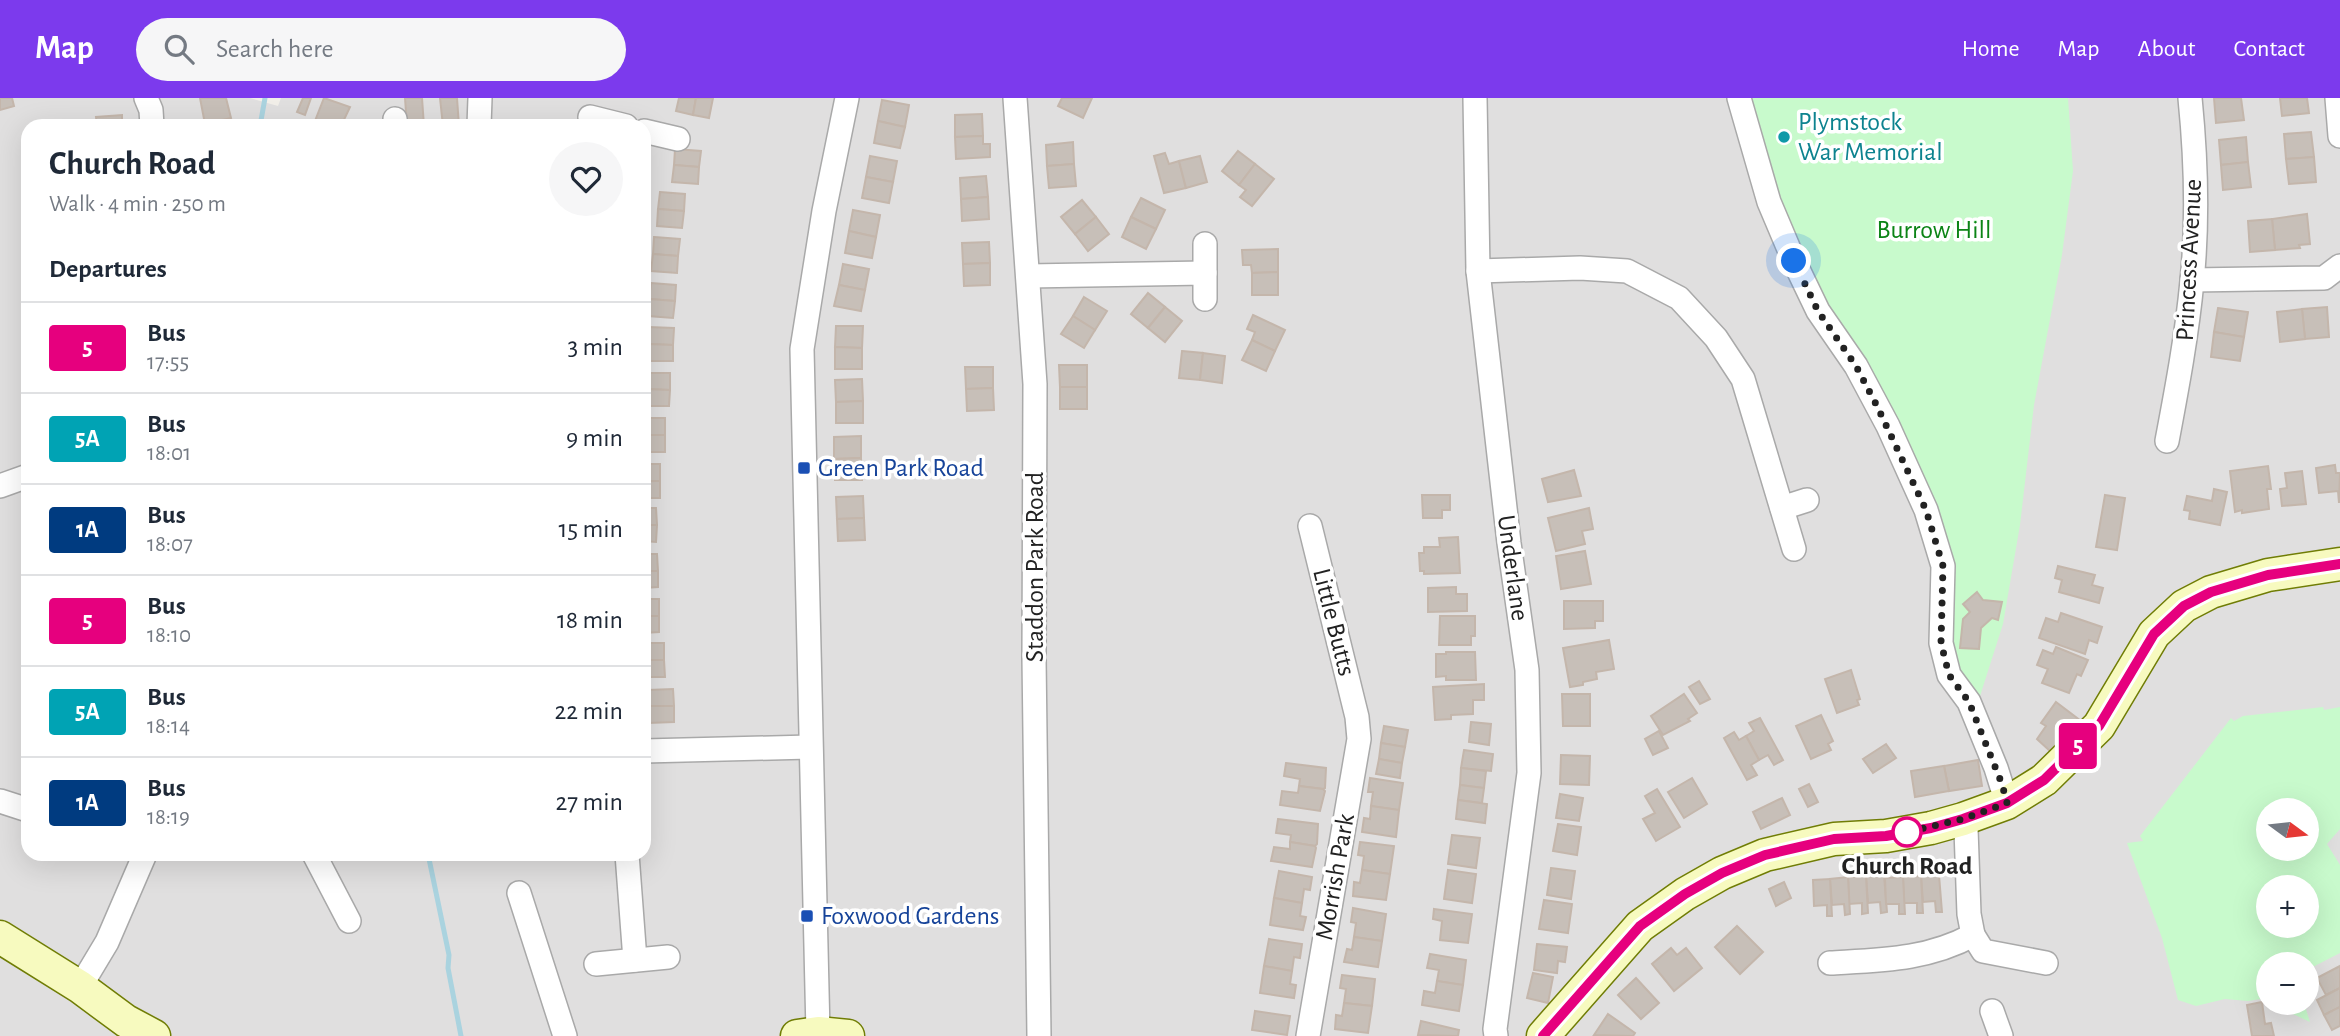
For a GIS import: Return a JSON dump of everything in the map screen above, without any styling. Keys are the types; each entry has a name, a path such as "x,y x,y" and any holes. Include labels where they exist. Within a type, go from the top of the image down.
{"street":[{"path":"146,98 152,119"},
{"path":"478,119 480,98"},
{"path":"821,1035 810,747 802,349 824,211 847,98"},
{"name":"Staddon Park Road","path":"1015,98 1035,384 1034,658 1039,1036"},
{"name":"Underlane","path":"1475,98 1478,271 1509,543 1527,670 1529,747 1529,773 1496,1036"},
{"path":"1739,98 1769,202 1794,261 1818,311 1856,366 1882,414 1926,510 1943,566 1941,643 1949,675 1969,702 2007,803"},
{"name":"Princess Avenue","path":"2164,427 2182,361 2192,279 2195,212 2190,98"},
{"path":"2337,98 2340,136"},
{"path":"590,117 598,119"},
{"path":"651,133 678,139"},
{"path":"1205,244 1205,299"},
{"path":"2192,279 2324,278 2340,266"},
{"path":"1478,271 1580,268 1627,271 1679,298 1716,338 1743,379 1794,549"},
{"path":"1028,276 1205,273"},
{"path":"0,486 21,478"},
{"path":"1782,508 1807,500"},
{"name":"Little Butts","path":"1310,526 1357,718"},
{"path":"1543,1036 1640,926 1685,894 1722,873 1765,855 1834,839 1886,836 1931,828 2007,803 2044,780 2099,726 2154,634 2184,606 2211,592 2268,575 2340,565"},
{"name":"Morrish Park","path":"1308,1036 1359,739 1357,718"},
{"path":"651,751 810,747"},
{"path":"0,801 21,808"},
{"path":"1963,819 1966,829 1969,914 1973,935 1983,951 2046,964"},
{"path":"80,987 107,942 142,861"},
{"path":"319,861 349,921"},
{"path":"628,861 635,960"},
{"path":"519,893 565,1036"},
{"path":"1830,963 1930,954 1973,935"},
{"path":"0,937 154,1036"},
{"path":"596,964 668,957"},
{"path":"1992,1011 2001,1036"}],"shaded area":[{"path":"0,98 250,98 278,106 281,98 2340,98 2340,1036 0,1036"}],"green space":[{"name":"Burrow Hill","path":"1746,98 2068,98 2073,171 2062,255 2034,405 2020,525 2003,624 1980,696 1955,663 1948,639 1950,586 1795,242"},
{"path":"2340,707 2340,829 2327,844 2340,865 2340,953 2319,964 2319,952 2256,952 2256,1000 2225,999 2196,1006 2178,1000 2162,938 2127,843 2143,841 2140,836 2231,718 2234,721 2243,716"},
{"path":"2295,1015 2308,1015 2310,1022"}],"building":[{"path":"0,98 12,98 14,106 0,110"},
{"path":"200,98 226,98 231,118 204,119"},
{"path":"303,98 311,98 305,115 297,112"},
{"path":"324,98 350,107 344,119 316,119"},
{"path":"405,98 422,98 424,119 406,119"},
{"path":"440,98 457,98 458,119 442,119"},
{"path":"679,98 696,98 693,115 676,111"},
{"path":"696,98 713,98 709,118 693,115"},
{"path":"1062,98 1092,98 1083,118 1058,106"},
{"path":"2214,98 2241,98 2244,120 2216,123"},
{"path":"2280,98 2307,98 2309,113 2282,116"},
{"path":"882,100 909,105 905,127 878,121"},
{"path":"982,114 983,136 955,137 955,115"},
{"path":"122,115 122,119 96,119"},
{"path":"878,121 905,127 900,148 874,143"},
{"path":"2311,132 2314,157 2286,159 2284,134"},
{"path":"983,136 983,144 990,144 990,157 956,159 955,137"},
{"path":"2246,137 2248,162 2221,165 2219,140"},
{"path":"1073,142 1074,164 1047,166 1046,145"},
{"path":"675,149 701,151 699,167 674,165"},
{"path":"1238,151 1255,164 1239,185 1222,171"},
{"path":"1165,153 1169,164 1179,161 1186,188 1164,193 1154,156"},
{"path":"870,156 897,161 893,182 866,177"},
{"path":"1200,156 1207,182 1186,188 1179,161"},
{"path":"2314,157 2316,182 2289,184 2286,159"},
{"path":"2248,162 2251,187 2223,190 2221,165"},
{"path":"1074,164 1076,186 1049,188 1047,166"},
{"path":"1255,164 1274,179 1252,206 1240,197 1246,190 1239,185"},
{"path":"674,165 699,167 698,184 672,182"},
{"path":"986,176 988,197 961,199 960,178"},
{"path":"866,177 893,182 889,203 862,198"},
{"path":"660,192 685,194 684,211 658,209"},
{"path":"988,197 989,219 962,221 961,199"},
{"path":"1141,198 1165,210 1156,229 1131,217"},
{"path":"1082,200 1096,217 1075,234 1061,217"},
{"path":"658,209 684,211 682,228 657,226"},
{"path":"853,210 880,215 876,237 849,231"},
{"path":"2307,214 2310,244 2299,245 2300,248 2275,250 2272,219"},
{"path":"1096,217 1109,234 1088,251 1075,234"},
{"path":"1131,217 1156,229 1146,249 1122,237"},
{"path":"2272,219 2275,250 2250,252 2248,221"},
{"path":"849,231 876,237 872,258 845,253"},
{"path":"654,237 680,239 678,256 653,254"},
{"path":"989,242 990,263 963,264 962,243"},
{"path":"1278,249 1278,272 1252,273 1251,265 1243,265 1242,250"},
{"path":"653,254 678,256 677,273 651,271"},
{"path":"990,263 990,285 964,286 963,264"},
{"path":"843,264 869,269 865,290 839,285"},
{"path":"1278,272 1278,295 1252,295 1252,273"},
{"path":"651,283 676,285 675,301 651,299"},
{"path":"839,285 865,290 861,311 834,306"},
{"path":"1148,293 1165,307 1148,328 1131,314"},
{"path":"1084,297 1107,311 1095,330 1073,316"},
{"path":"651,299 675,301 673,318 651,316"},
{"path":"1165,307 1182,321 1165,342 1148,328"},
{"path":"2327,307 2329,337 2305,339 2302,309"},
{"path":"2218,308 2248,312 2244,337 2214,332"},
{"path":"2302,309 2305,339 2280,342 2277,312"},
{"path":"1253,315 1285,330 1275,351 1252,340 1255,332 1247,329"},
{"path":"1073,316 1095,330 1084,348 1061,334"},
{"path":"836,326 863,326 862,348 835,347"},
{"path":"651,327 674,328 673,345 651,344"},
{"path":"2214,332 2244,337 2240,361 2211,357"},
{"path":"1252,340 1275,351 1266,371 1242,360"},
{"path":"651,344 673,345 673,361 651,361"},
{"path":"835,347 862,348 862,369 835,369"},
{"path":"1182,351 1203,353 1200,380 1179,378"},
{"path":"1203,353 1225,356 1222,383 1200,380"},
{"path":"1059,365 1087,365 1087,387 1060,387"},
{"path":"965,367 993,367 993,388 966,389"},
{"path":"651,373 670,373 670,390 651,389"},
{"path":"862,379 863,401 836,402 835,380"},
{"path":"1060,387 1087,387 1087,409 1060,409"},
{"path":"993,388 994,410 967,411 966,389"},
{"path":"651,389 670,390 669,406 651,406"},
{"path":"863,401 863,423 836,423 836,402"},
{"path":"651,418 665,418 665,435 651,435"},
{"path":"651,435 665,435 665,452 651,452"},
{"path":"861,436 861,458 834,459 834,437"},
{"path":"861,458 862,480 835,480 834,459"},
{"path":"651,464 660,464 660,481 651,481"},
{"path":"2335,465 2336,473 2340,473 2339,503 2338,491 2319,493 2316,468"},
{"path":"2268,466 2271,489 2267,489 2269,509 2235,512 2230,471"},
{"path":"1574,470 1581,496 1548,502 1542,479"},
{"path":"2302,471 2306,504 2282,506 2280,489 2287,488 2285,473"},
{"path":"651,481 660,481 660,498 651,498"},
{"path":"2214,489 2227,492 2220,525 2189,519 2190,511 2184,510 2187,496 2212,501"},
{"path":"1422,495 1450,495 1450,510 1442,510 1442,518 1423,518"},
{"path":"2105,495 2125,498 2117,550 2096,547"},
{"path":"863,496 864,518 837,519 836,497"},
{"path":"651,508 656,508 657,525 651,525"},
{"path":"1589,508 1593,529 1582,531 1585,544 1556,551 1548,518"},
{"path":"864,518 865,540 838,541 837,519"},
{"path":"651,525 657,525 656,542 651,542"},
{"path":"1458,537 1460,573 1424,574 1424,571 1420,571 1419,553 1424,553 1424,547 1440,547 1439,538"},
{"path":"1585,551 1591,584 1561,589 1556,556"},
{"path":"651,554 657,554 658,571 651,571"},
{"path":"2058,566 2095,575 2092,585 2103,588 2099,603 2059,592 2062,580 2055,578"},
{"path":"651,571 658,571 658,587 651,588"},
{"path":"1456,587 1456,594 1467,594 1467,611 1428,612 1428,588"},
{"path":"1977,592 1983,600 2002,602 1998,620 1992,618 1981,628 1979,649 1960,648 1963,619 1970,612 1963,604"},
{"path":"651,599 659,599 659,616 651,616"},
{"path":"1564,601 1603,601 1603,621 1595,621 1595,628 1564,629"},
{"path":"2061,613 2102,627 2097,643 2089,640 2085,654 2039,638 2046,618 2058,622"},
{"path":"651,616 659,616 659,632 651,633"},
{"path":"1440,616 1475,616 1475,636 1471,636 1471,645 1439,645"},
{"path":"1609,640 1614,669 1596,672 1597,679 1570,687 1563,648"},
{"path":"651,643 664,643 664,660 651,660"},
{"path":"2056,647 2088,660 2081,676 2077,674 2069,693 2042,683 2048,669 2037,665 2043,650 2053,654"},
{"path":"1475,652 1476,680 1446,680 1446,676 1436,677 1436,654"},
{"path":"651,660 664,660 665,677 651,677"},
{"path":"1851,670 1860,699 1857,700 1859,705 1837,713 1825,679"},
{"path":"1699,681 1710,699 1700,704 1689,687"},
{"path":"1484,684 1484,700 1473,700 1473,714 1451,715 1451,719 1435,720 1433,687"},
{"path":"673,689 674,706 651,706 651,690"},
{"path":"1562,694 1590,694 1590,726 1563,726"},
{"path":"1684,694 1697,713 1688,719 1690,721 1663,735 1651,716"},
{"path":"2056,702 2081,721 2068,738 2051,752 2037,739 2046,726 2041,723"},
{"path":"651,706 674,706 674,722 651,723"},
{"path":"1821,715 1833,741 1828,744 1831,750 1811,759 1796,726"},
{"path":"1760,718 1783,760 1774,765 1768,755 1759,760 1746,736 1754,731 1749,723"},
{"path":"1471,722 1491,724 1489,745 1469,742"},
{"path":"1384,726 1408,730 1405,747 1381,743"},
{"path":"1659,731 1668,748 1653,755 1645,739"},
{"path":"1734,732 1739,740 1746,736 1759,760 1751,765 1757,775 1747,780 1724,738"},
{"path":"1381,743 1405,747 1402,763 1379,759"},
{"path":"1886,744 1896,758 1873,773 1863,759"},
{"path":"1464,750 1493,754 1491,771 1461,768"},
{"path":"1561,755 1590,756 1589,785 1560,784"},
{"path":"1379,759 1402,763 1400,778 1376,774"},
{"path":"1978,760 1982,786 1949,791 1944,766"},
{"path":"1286,763 1326,768 1325,788 1299,786 1300,779 1284,776"},
{"path":"1944,766 1949,791 1915,797 1911,771"},
{"path":"1461,768 1486,771 1484,788 1460,785"},
{"path":"1370,778 1403,783 1399,810 1371,806 1373,792 1368,792"},
{"path":"1692,778 1707,804 1684,818 1668,792"},
{"path":"1809,784 1818,802 1808,807 1799,789"},
{"path":"1460,785 1484,788 1482,803 1458,800"},
{"path":"1299,786 1325,791 1320,811 1280,805 1282,791 1298,793"},
{"path":"1657,789 1680,827 1656,841 1643,819 1655,813 1645,796"},
{"path":"1560,794 1583,798 1579,821 1556,818"},
{"path":"1782,798 1790,815 1761,829 1753,812"},
{"path":"1458,800 1487,804 1485,823 1456,819"},
{"path":"1371,806 1399,810 1396,837 1362,832 1364,818 1370,819"},
{"path":"1278,819 1318,824 1317,844 1315,846 1290,842 1291,835 1276,833"},
{"path":"1558,824 1581,827 1577,855 1553,851"},
{"path":"1452,835 1480,838 1476,868 1448,864"},
{"path":"1290,842 1315,846 1312,867 1271,861 1274,847 1290,849"},
{"path":"1360,842 1394,846 1390,874 1362,870 1364,856 1358,855"},
{"path":"1551,868 1575,871 1571,899 1547,895"},
{"path":"1362,870 1390,874 1386,900 1353,896 1354,882 1360,883"},
{"path":"1448,870 1476,874 1472,903 1444,899"},
{"path":"1279,871 1312,877 1310,890 1304,889 1302,903 1274,898"},
{"path":"1884,875 1887,912 1881,913 1880,902 1868,903 1866,876"},
{"path":"1939,875 1942,912 1936,912 1935,901 1923,902 1921,876"},
{"path":"1866,876 1868,913 1862,914 1862,903 1849,904 1848,877"},
{"path":"1921,876 1923,913 1917,913 1917,903 1904,903 1903,877"},
{"path":"1848,877 1850,914 1845,915 1844,904 1832,905 1830,879"},
{"path":"1903,877 1905,914 1899,914 1899,904 1886,904 1885,878"},
{"path":"1830,879 1832,916 1827,916 1827,905 1814,906 1813,880"},
{"path":"1784,882 1791,898 1776,906 1769,889"},
{"path":"1274,898 1302,903 1300,916 1306,917 1303,930 1270,925"},
{"path":"1544,900 1572,904 1568,933 1539,929"},
{"path":"1353,908 1386,914 1382,941 1354,937 1356,923 1351,922"},
{"path":"1434,909 1472,914 1468,943 1440,940 1442,921 1433,919"},
{"path":"1737,926 1763,952 1740,974 1715,947"},
{"path":"1354,937 1382,941 1378,967 1344,962 1347,949 1352,950"},
{"path":"1269,939 1302,944 1300,958 1294,957 1292,971 1264,966"},
{"path":"1537,944 1567,947 1565,962 1558,961 1557,973 1534,970"},
{"path":"1671,948 1677,955 1686,948 1702,968 1674,991 1652,964"},
{"path":"1430,954 1466,960 1463,985 1437,981 1439,970 1427,968"},
{"path":"1264,966 1292,971 1290,984 1296,985 1294,998 1260,993"},
{"path":"2340,966 2340,988 2326,995 2319,977"},
{"path":"1533,973 1553,977 1548,1003 1527,998"},
{"path":"1342,975 1375,979 1372,1006 1344,1003 1346,989 1340,988"},
{"path":"1636,978 1659,1003 1641,1019 1618,995"},
{"path":"1437,981 1463,985 1459,1011 1422,1005 1424,991 1435,993"},
{"path":"2340,988 2340,1007 2324,1015 2319,999"},
{"path":"1344,1003 1372,1006 1368,1033 1335,1029 1336,1015 1342,1016"},
{"path":"2256,1003 2256,1015 2264,1015 2265,1024 2271,1023 2274,1036 2252,1036 2247,1005"},
{"path":"2340,1007 2340,1026 2332,1030 2324,1015"},
{"path":"1255,1011 1290,1016 1287,1035 1252,1030"},
{"path":"1608,1014 1635,1033 1633,1036 1594,1035"},
{"path":"1421,1021 1459,1030 1458,1036 1418,1035"}],"waterway":[{"path":"261,119 265,98"},
{"path":"429,861 449,955 448,968 461,1036"}],"bus line":[{"name":"5","path":"1543,1036 1640,926 1685,894 1722,873 1765,855 1834,839 1886,836 1931,828 2007,803 2044,780 2099,726 2154,634 2184,606 2211,592 2268,575 2340,564"}],"place":[{"name":"Plymstock War Memorial","path":"1784,137"},
{"name":"Green Park Road","path":"804,468"},
{"name":"Church Road","path":"1907,832"},
{"name":"Foxwood Gardens","path":"807,916"}],"route":[{"path":"1794,261 1818,311 1856,366 1888,426 1926,510 1943,566 1941,643 1949,675 1969,702 2007,803 1963,819 1907,832"}]}
